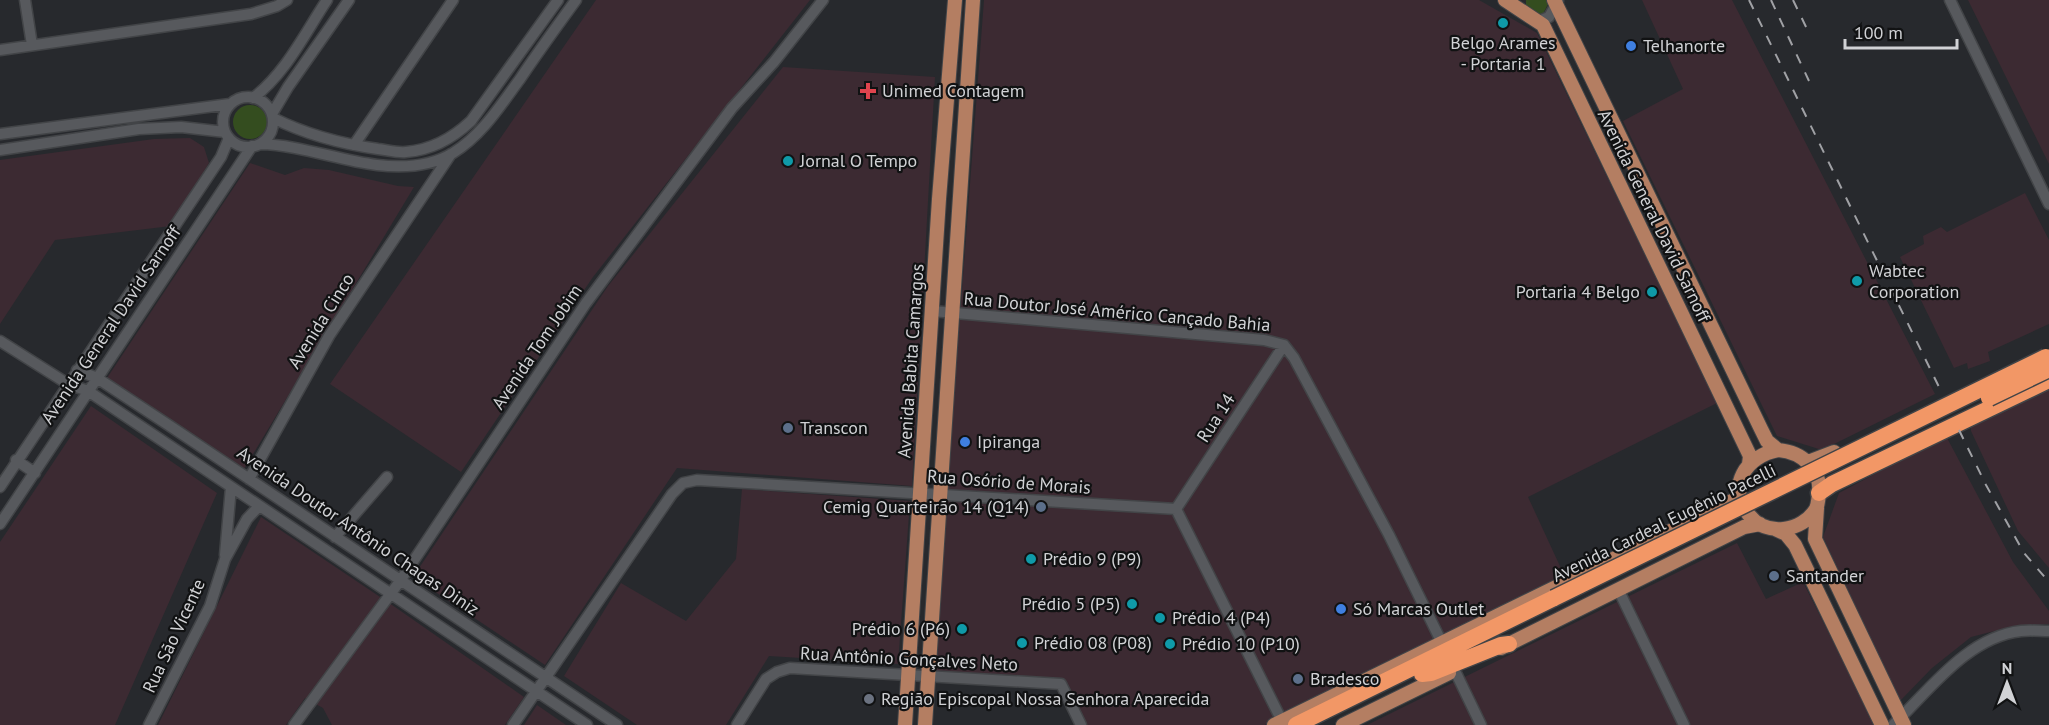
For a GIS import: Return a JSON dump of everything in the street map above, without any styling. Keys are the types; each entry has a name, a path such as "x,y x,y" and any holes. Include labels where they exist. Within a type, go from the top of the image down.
{"highway":[{"name":"Avenida Cardeal Eugênio Pacelli","path":"1317,725 1422,674 1557,602 2048,358"},
{"path":"1818,500 1832,484 2049,380"},
{"name":"Avenida Cardeal Eugênio Pacelli","path":"1284,724 1557,602"},
{"path":"1442,644 1488,631"},
{"path":"1422,674 1509,644"}],"main road":[{"name":"Avenida Babita Camargos","path":"905,725 955,0"},
{"path":"925,725 973,0"},
{"name":"Avenida General David Sarnoff","path":"1505,0 1520,4 1543,26 1750,456 1749,464"},
{"name":"Avenida General David Sarnoff","path":"1556,1 1767,441 1778,450"},
{"path":"1593,130 1612,120"},
{"path":"1673,297 1692,288"},
{"path":"1682,316 1700,305"},
{"name":"Avenida Cardeal Eugênio Pacelli","path":"1808,462 1821,459 2048,358"},
{"path":"1882,725 1795,544 1786,534 1760,524 1750,517 1744,508 1740,496 1740,485 1749,464 1757,457 1778,450 1789,451 1808,462 1815,471 1819,481 1815,539 1899,723"},
{"name":"Avenida Cardeal Eugênio Pacelli","path":"1284,724 1740,496"},
{"path":"1775,529 1788,529 1800,524 1818,500"},
{"path":"1343,725 1744,527 1760,524"}],"street":[{"path":"25,0 32,45"},
{"path":"0,50 251,14 277,6 287,0"},
{"path":"254,98 278,74 327,0"},
{"path":"272,116 283,96 349,0"},
{"path":"354,145 453,0"},
{"path":"272,116 286,125 354,145 404,153 425,148 459,132 471,121 558,0"},
{"path":"256,145 269,135 273,124 272,116 265,104 254,98 237,99 225,111 223,122 227,135 236,143 256,145 292,146 374,165 390,166 424,165 452,154 489,122 576,0"},
{"name":"Avenida Tom Jobim","path":"294,725 400,581 586,303 732,108 774,62 823,0"},
{"path":"1950,0 2049,204"},
{"path":"1539,21 1549,17 1556,1"},
{"path":"283,96 286,125"},
{"path":"0,134 230,104"},
{"path":"0,150 139,129 181,127 227,135"},
{"name":"Avenida General David Sarnoff","path":"0,487 221,157 227,135"},
{"name":"Avenida General David Sarnoff","path":"0,524 256,145"},
{"name":"Avenida Cinco","path":"249,479 329,336 429,184 452,154"},
{"path":"424,165 429,184"},
{"name":"Rua Doutor José Américo Cançado Bahia","path":"932,311 1264,340 1284,345 1294,358 1389,535 1442,644"},
{"name":"Avenida Doutor Antônio Chagas Diniz","path":"0,341 68,384 88,391 587,725"},
{"name":"Rua 14","path":"1176,509 1284,345"},
{"name":"Avenida Doutor Antônio Chagas Diniz","path":"77,370 98,378 617,725"},
{"path":"16,460 35,473"},
{"path":"335,537 387,477"},
{"name":"Rua Osório de Morais","path":"513,725 672,494 683,483 697,480 1176,509"},
{"name":"Rua São Vicente","path":"225,558 231,488"},
{"name":"Rua São Vicente","path":"149,725 210,606 225,558 247,519 259,506"},
{"path":"1176,509 1284,724"},
{"path":"1618,589 1684,725"},
{"path":"1899,723 1946,672 1974,650 1996,638 2021,631 2049,631"},
{"name":"Rua Antônio Gonçalves Neto","path":"737,725 766,679 790,668 1061,684 1081,725"},
{"path":"1455,670 1481,725"}],"shaded area":[{"path":"596,0 810,0 593,277 461,472 330,384"},
{"path":"984,0 1479,0 1537,33 1717,403 1528,497 1565,577 1265,725 1085,725 1064,681 933,672"},
{"path":"1642,0 1732,0 1935,394 1822,450 1777,436 1623,121 1683,89"},
{"path":"1968,0 2049,0 2049,164"},
{"path":"783,67 935,77 912,486 677,468 545,665 413,577 608,286"},
{"path":"190,138 204,147 209,163 171,226 55,240 0,324 0,160 154,139"},
{"path":"250,163 285,175 304,168 329,170 398,186 414,187 244,469 107,378"},
{"path":"2025,193 2049,240 2049,324 1988,352 1990,361 1968,369 1967,363 1954,368 1900,257 1924,244 1923,236 1941,227 1947,232"},
{"path":"2049,387 2049,568 2018,531 1971,431 1971,426"},
{"path":"91,406 217,493 115,725 0,725 0,542"},
{"path":"1946,436 2013,562 2049,611 2049,624 2010,627 1971,637 1932,668 1900,701 1823,537 1839,493"},
{"path":"742,489 910,501 898,664 769,656 726,725 637,725 564,676 621,583 686,621 736,559"},
{"path":"261,517 524,697 505,725 332,725 323,708 305,698 286,725 158,725"},
{"path":"1737,543 1766,599 1803,582 1875,725 1367,725"},
{"path":"537,705 566,725 524,725"}],"green space":[{"path":"1526,0 1546,0 1548,4 1543,14 1537,15 1526,7"},
{"path":"250,105 262,110 267,122 262,134 250,139 238,134 233,122 238,110"}],"railway":[{"path":"1749,0 1940,389"},
{"path":"1771,0 1809,81"},
{"path":"1793,0 1808,31"},
{"path":"1959,430 1986,485 2024,553 2049,582"}],"place":[{"name":"Belgo Arames - Portaria 1","path":"1503,23"},
{"name":"Telhanorte","path":"1631,46"},
{"name":"Unimed Contagem","path":"868,91"},
{"name":"Jornal O Tempo","path":"788,161"},
{"name":"Wabtec Corporation","path":"1857,281"},
{"name":"Portaria 4 Belgo","path":"1652,292"},
{"name":"Transcon","path":"788,428"},
{"name":"Ipiranga","path":"965,442"},
{"name":"Cemig Quarteirão 14 (Q14)","path":"1041,507"},
{"name":"Prédio 9 (P9)","path":"1031,559"},
{"name":"Santander","path":"1774,576"},
{"name":"Prédio 5 (P5)","path":"1132,604"},
{"name":"Só Marcas Outlet","path":"1341,609"},
{"name":"Prédio 4 (P4)","path":"1160,618"},
{"name":"Prédio 6 (P6)","path":"962,629"},
{"name":"Prédio 08 (P08)","path":"1022,643"},
{"name":"Prédio 10 (P10)","path":"1170,644"},
{"name":"Bradesco","path":"1298,679"},
{"name":"Região Episcopal Nossa Senhora Aparecida","path":"869,699"}]}
